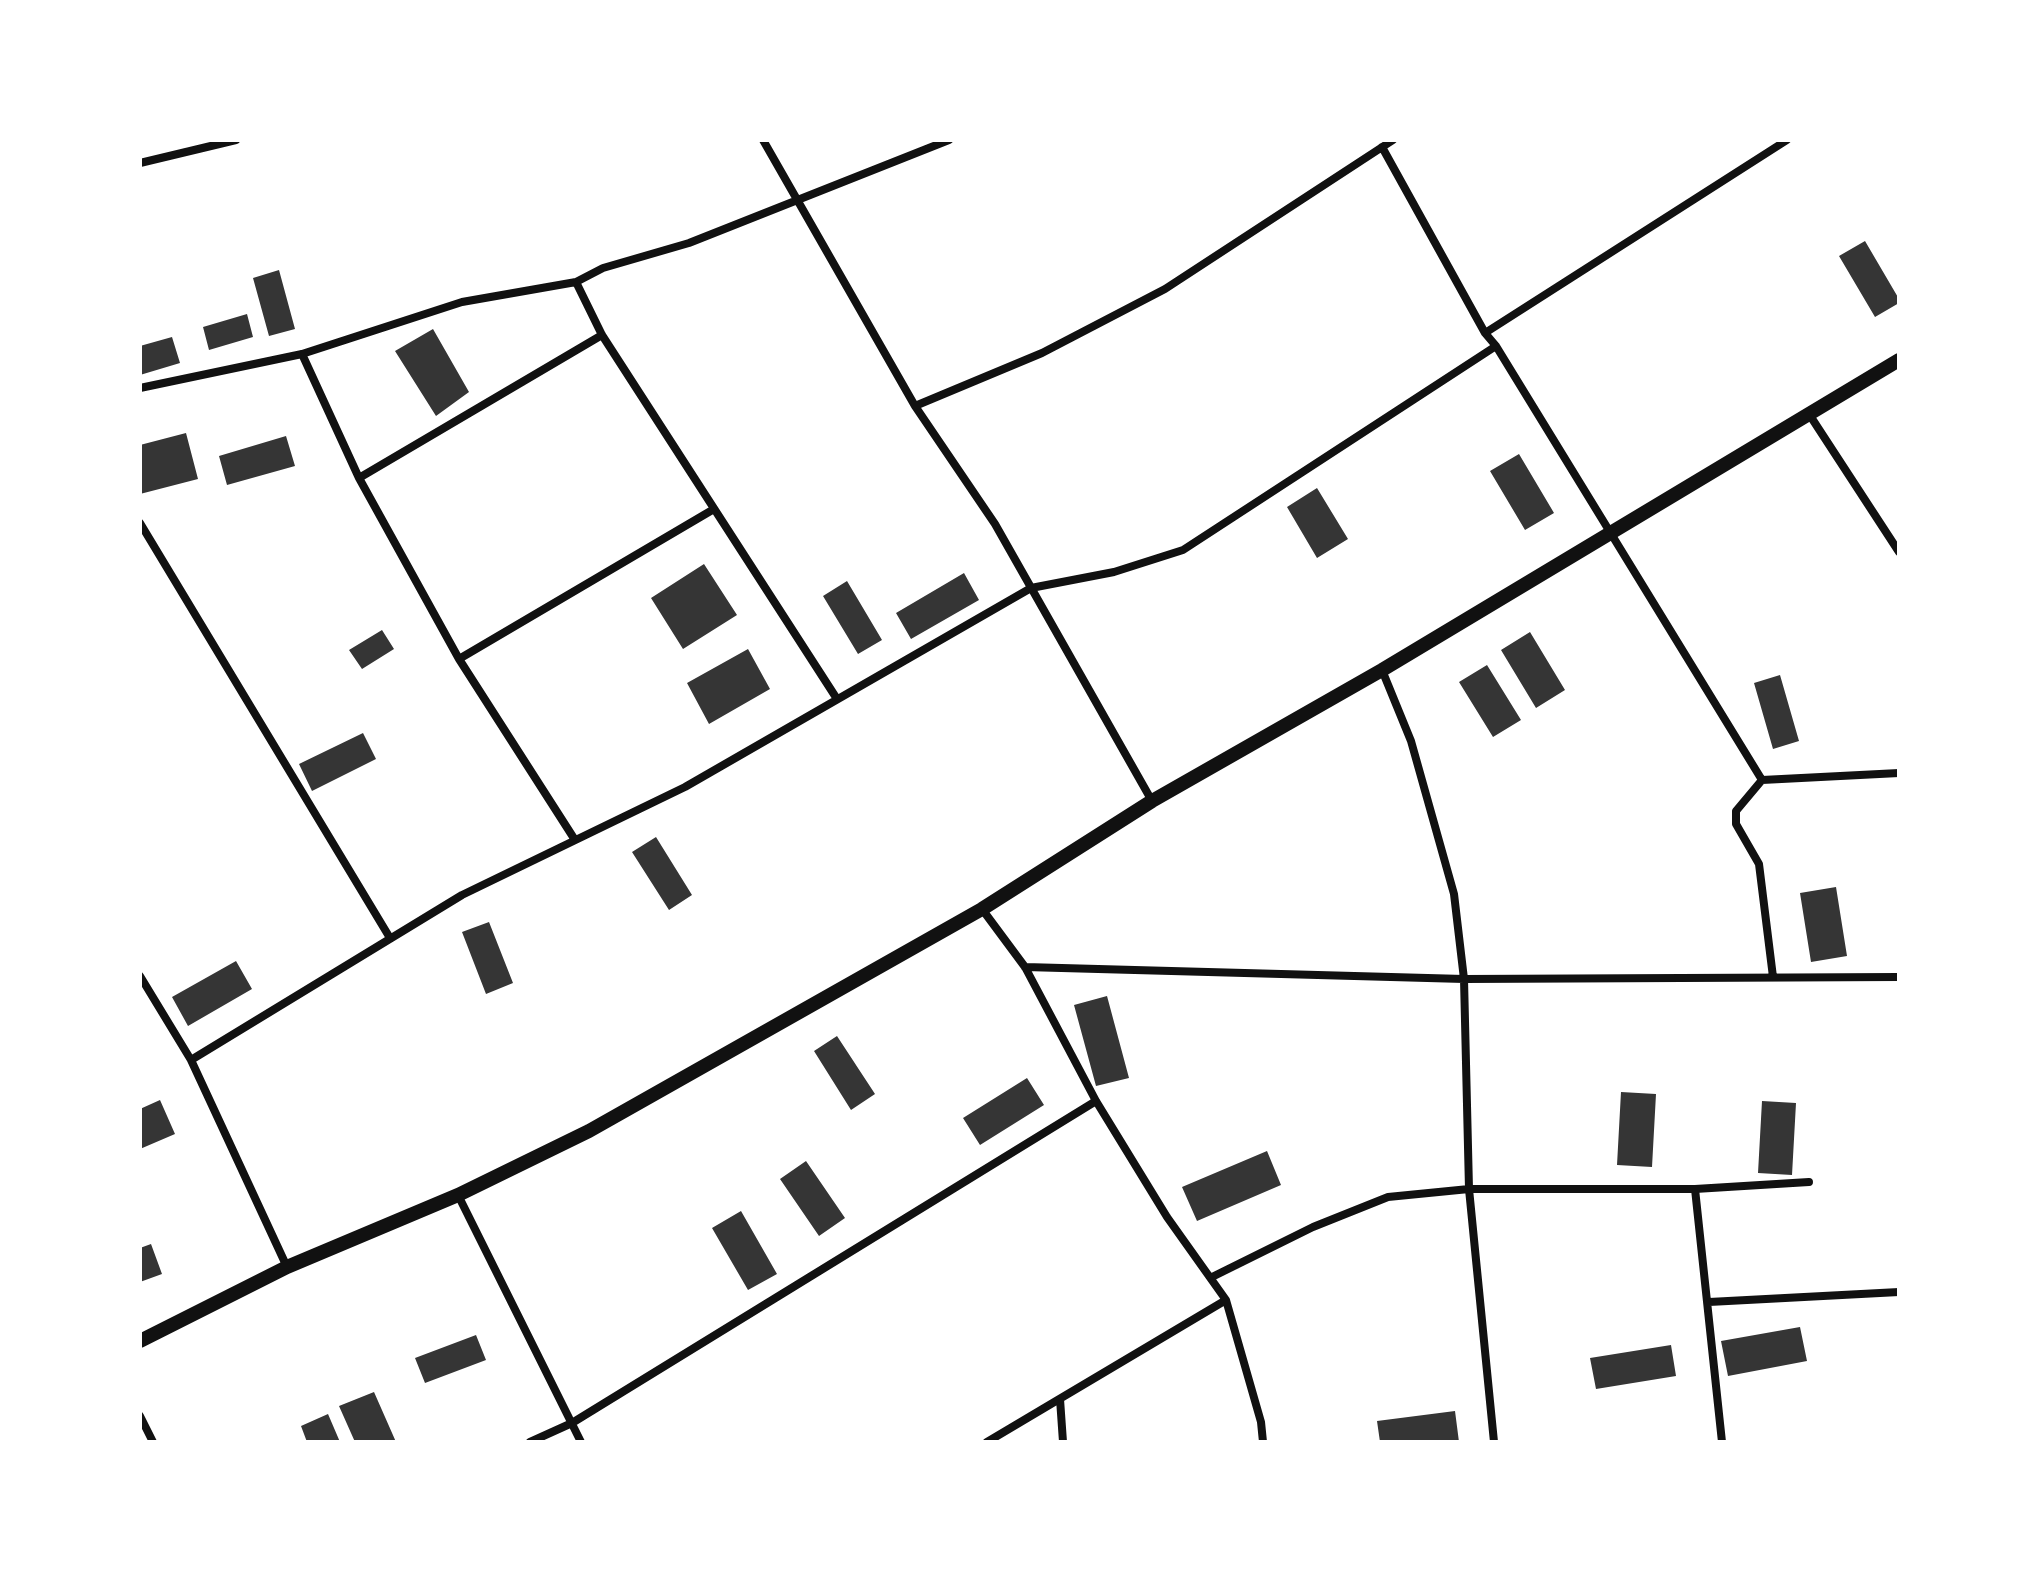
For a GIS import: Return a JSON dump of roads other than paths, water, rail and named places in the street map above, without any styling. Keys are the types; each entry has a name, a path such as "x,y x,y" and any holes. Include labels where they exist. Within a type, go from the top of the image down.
{"street":[{"path":"140,163 236,140"},
{"path":"763,140 915,406 995,524 1152,801"},
{"path":"140,388 302,354 462,302 576,282 603,268 689,243 949,140"},
{"path":"915,406 1042,353 1165,289 1393,140"},
{"path":"1485,333 1787,140"},
{"path":"1382,147 1485,333 1496,346 1608,535 1762,780"},
{"path":"576,282 602,335 837,699"},
{"path":"359,478 602,335"},
{"path":"191,1060 462,895 685,787 1031,588 1114,572 1183,550 1496,346"},
{"path":"302,354 359,478 459,659 575,840"},
{"path":"140,1341 287,1267 458,1195 589,1131 982,909 1152,801 1382,670 1899,360"},
{"path":"1809,414 1899,552"},
{"path":"459,659 714,509"},
{"path":"140,523 390,938"},
{"path":"1382,670 1411,741 1454,894 1464,979 1469,1189 1494,1442"},
{"path":"1773,977 1759,864 1736,824 1736,811 1762,780 1899,773"},
{"path":"982,909 1025,967 1096,1101 1167,1217 1226,1300 1261,1422 1263,1442"},
{"path":"1025,967 1464,979 1899,977"},
{"path":"140,976 191,1060 287,1267"},
{"path":"530,1442 572,1423 1096,1101"},
{"path":"1212,1277 1313,1227 1388,1197 1469,1189 1695,1189 1809,1182"},
{"path":"1695,1189 1722,1442"},
{"path":"458,1195 581,1442"},
{"path":"1709,1302 1899,1292"},
{"path":"987,1442 1226,1300"},
{"path":"1060,1399 1063,1442"},
{"path":"140,1416 153,1442"}]}
